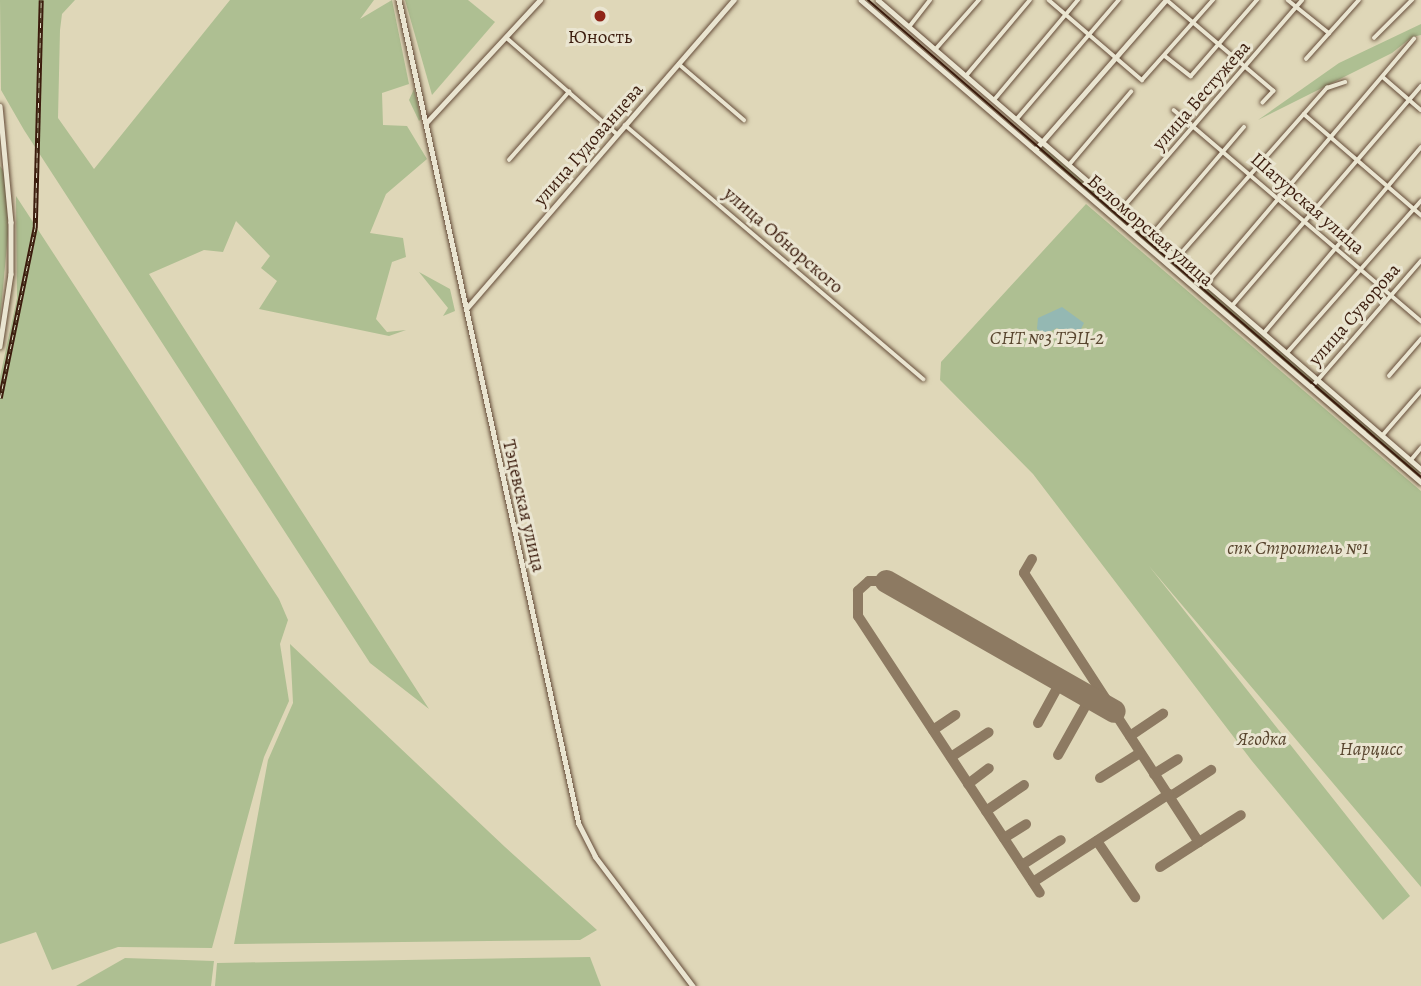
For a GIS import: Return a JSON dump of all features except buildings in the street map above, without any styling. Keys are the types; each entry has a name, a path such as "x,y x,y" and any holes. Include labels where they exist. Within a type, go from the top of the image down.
{"main road":[{"name":"Тэцевская улица","path":"400,0 579,824 595,856 693,986"},
{"path":"426,123 508,38 540,0"},
{"name":"улица Гудованцева","path":"466,309 734,0"},
{"name":"Беломорская улица","path":"861,0 1421,482"},
{"path":"1035,150 1167,0"},
{"name":"Беломорская улица","path":"880,1 1421,469"},
{"path":"910,42 917,34"},
{"path":"0,106 11,222 11,274 0,346"}],"street":[{"path":"908,27 930,0"},
{"path":"935,50 979,0"},
{"path":"965,76 1030,0"},
{"path":"1049,0 1142,80 1213,0"},
{"path":"993,100 1078,0"},
{"path":"1016,120 1119,0"},
{"path":"1167,0 1274,91 1263,103"},
{"path":"1165,55 1191,76 1257,0"},
{"path":"1288,0 1329,33"},
{"name":"улица Бестужева","path":"1121,210 1302,0"},
{"path":"1306,58 1359,0"},
{"path":"1374,38 1412,0"},
{"path":"508,38 617,134"},
{"path":"1206,284 1414,40"},
{"path":"679,64 744,120"},
{"path":"1382,77 1421,110"},
{"path":"1177,258 1327,89 1345,82"},
{"path":"1232,306 1421,86"},
{"path":"509,160 569,92"},
{"path":"1069,165 1131,92"},
{"name":"Шатурская улица","path":"1174,110 1421,321"},
{"path":"1304,114 1421,215"},
{"name":"улица Обнорского","path":"625,125 923,379"},
{"path":"1151,236 1244,127"},
{"path":"1264,334 1334,246 1421,147"},
{"path":"1287,353 1421,201"},
{"name":"улица Суворова","path":"1311,388 1420,263"},
{"path":"1389,376 1421,339"},
{"path":"1382,436 1421,391"},
{"path":"1411,460 1421,448"}],"green space":[{"path":"0,0 75,0 62,14 58,118 94,169 230,0 374,0 360,19 392,0 409,84 382,93 383,125 407,126 427,159 386,194 370,233 403,238 406,257 392,262 376,319 387,332 406,330 389,336 259,309 277,281 261,268 270,256 236,221 223,252 204,250 149,274 429,709 370,663 24,130 1,90"},
{"path":"405,0 468,0 495,22 432,95"},
{"path":"1421,24 1421,35 1412,37 1392,53 1258,120 1339,63"},
{"path":"414,89 421,119 419,121 409,100"},
{"path":"1043,144 1314,380 1309,385 1038,149"},
{"path":"0,166 7,176 8,234 0,320"},
{"path":"16,196 279,599 288,620 280,644 289,701 264,757 212,948 118,947 52,970 36,932 0,944 0,377 17,298"},
{"path":"1086,204 1421,491 1421,887 1149,566 1410,896 1383,920 1252,761 1033,474 940,380 941,362"},
{"path":"419,272 450,289 455,311 443,316 448,308"},
{"path":"1318,382 1421,472 1417,476 1314,387"},
{"path":"290,644 597,930 580,940 234,944 268,760 293,703"},
{"path":"590,957 601,986 215,986 217,963"},
{"path":"125,958 214,961 211,986 76,986"}],"water":[{"path":"1062,307 1084,323 1078,335 1073,337 1057,328 1045,334 1037,329 1038,318"}],"taxiway":[{"path":"1032,559 1024,573 1199,842"},
{"path":"886,581 869,581 858,591 858,616 1040,893"},
{"path":"1038,723 1061,681"},
{"path":"1058,755 1090,698"},
{"path":"1130,736 1163,714"},
{"path":"933,730 955,715"},
{"path":"951,757 989,732"},
{"path":"1100,778 1140,753"},
{"path":"1154,774 1178,759"},
{"path":"968,784 989,768"},
{"path":"1171,796 1211,770"},
{"path":"986,811 1024,785"},
{"path":"1033,882 1169,794"},
{"path":"1160,867 1241,815"},
{"path":"1004,838 1026,824"},
{"path":"1022,865 1061,840"},
{"path":"1097,841 1135,897"}],"runway":[{"path":"886,581 1114,711"}],"tram line":[{"path":"868,0 1421,477"}],"railway":[{"path":"0,398 35,228 41,0"}],"place":[{"name":"Юность","path":"600,16"}],"park label":[{"name":"СНТ №3 ТЭЦ-2","path":"1047,339"},
{"name":"спк Строитель №1","path":"1298,549"},
{"name":"Ягодка","path":"1262,740"},
{"name":"Нарцисс","path":"1371,750"}]}
